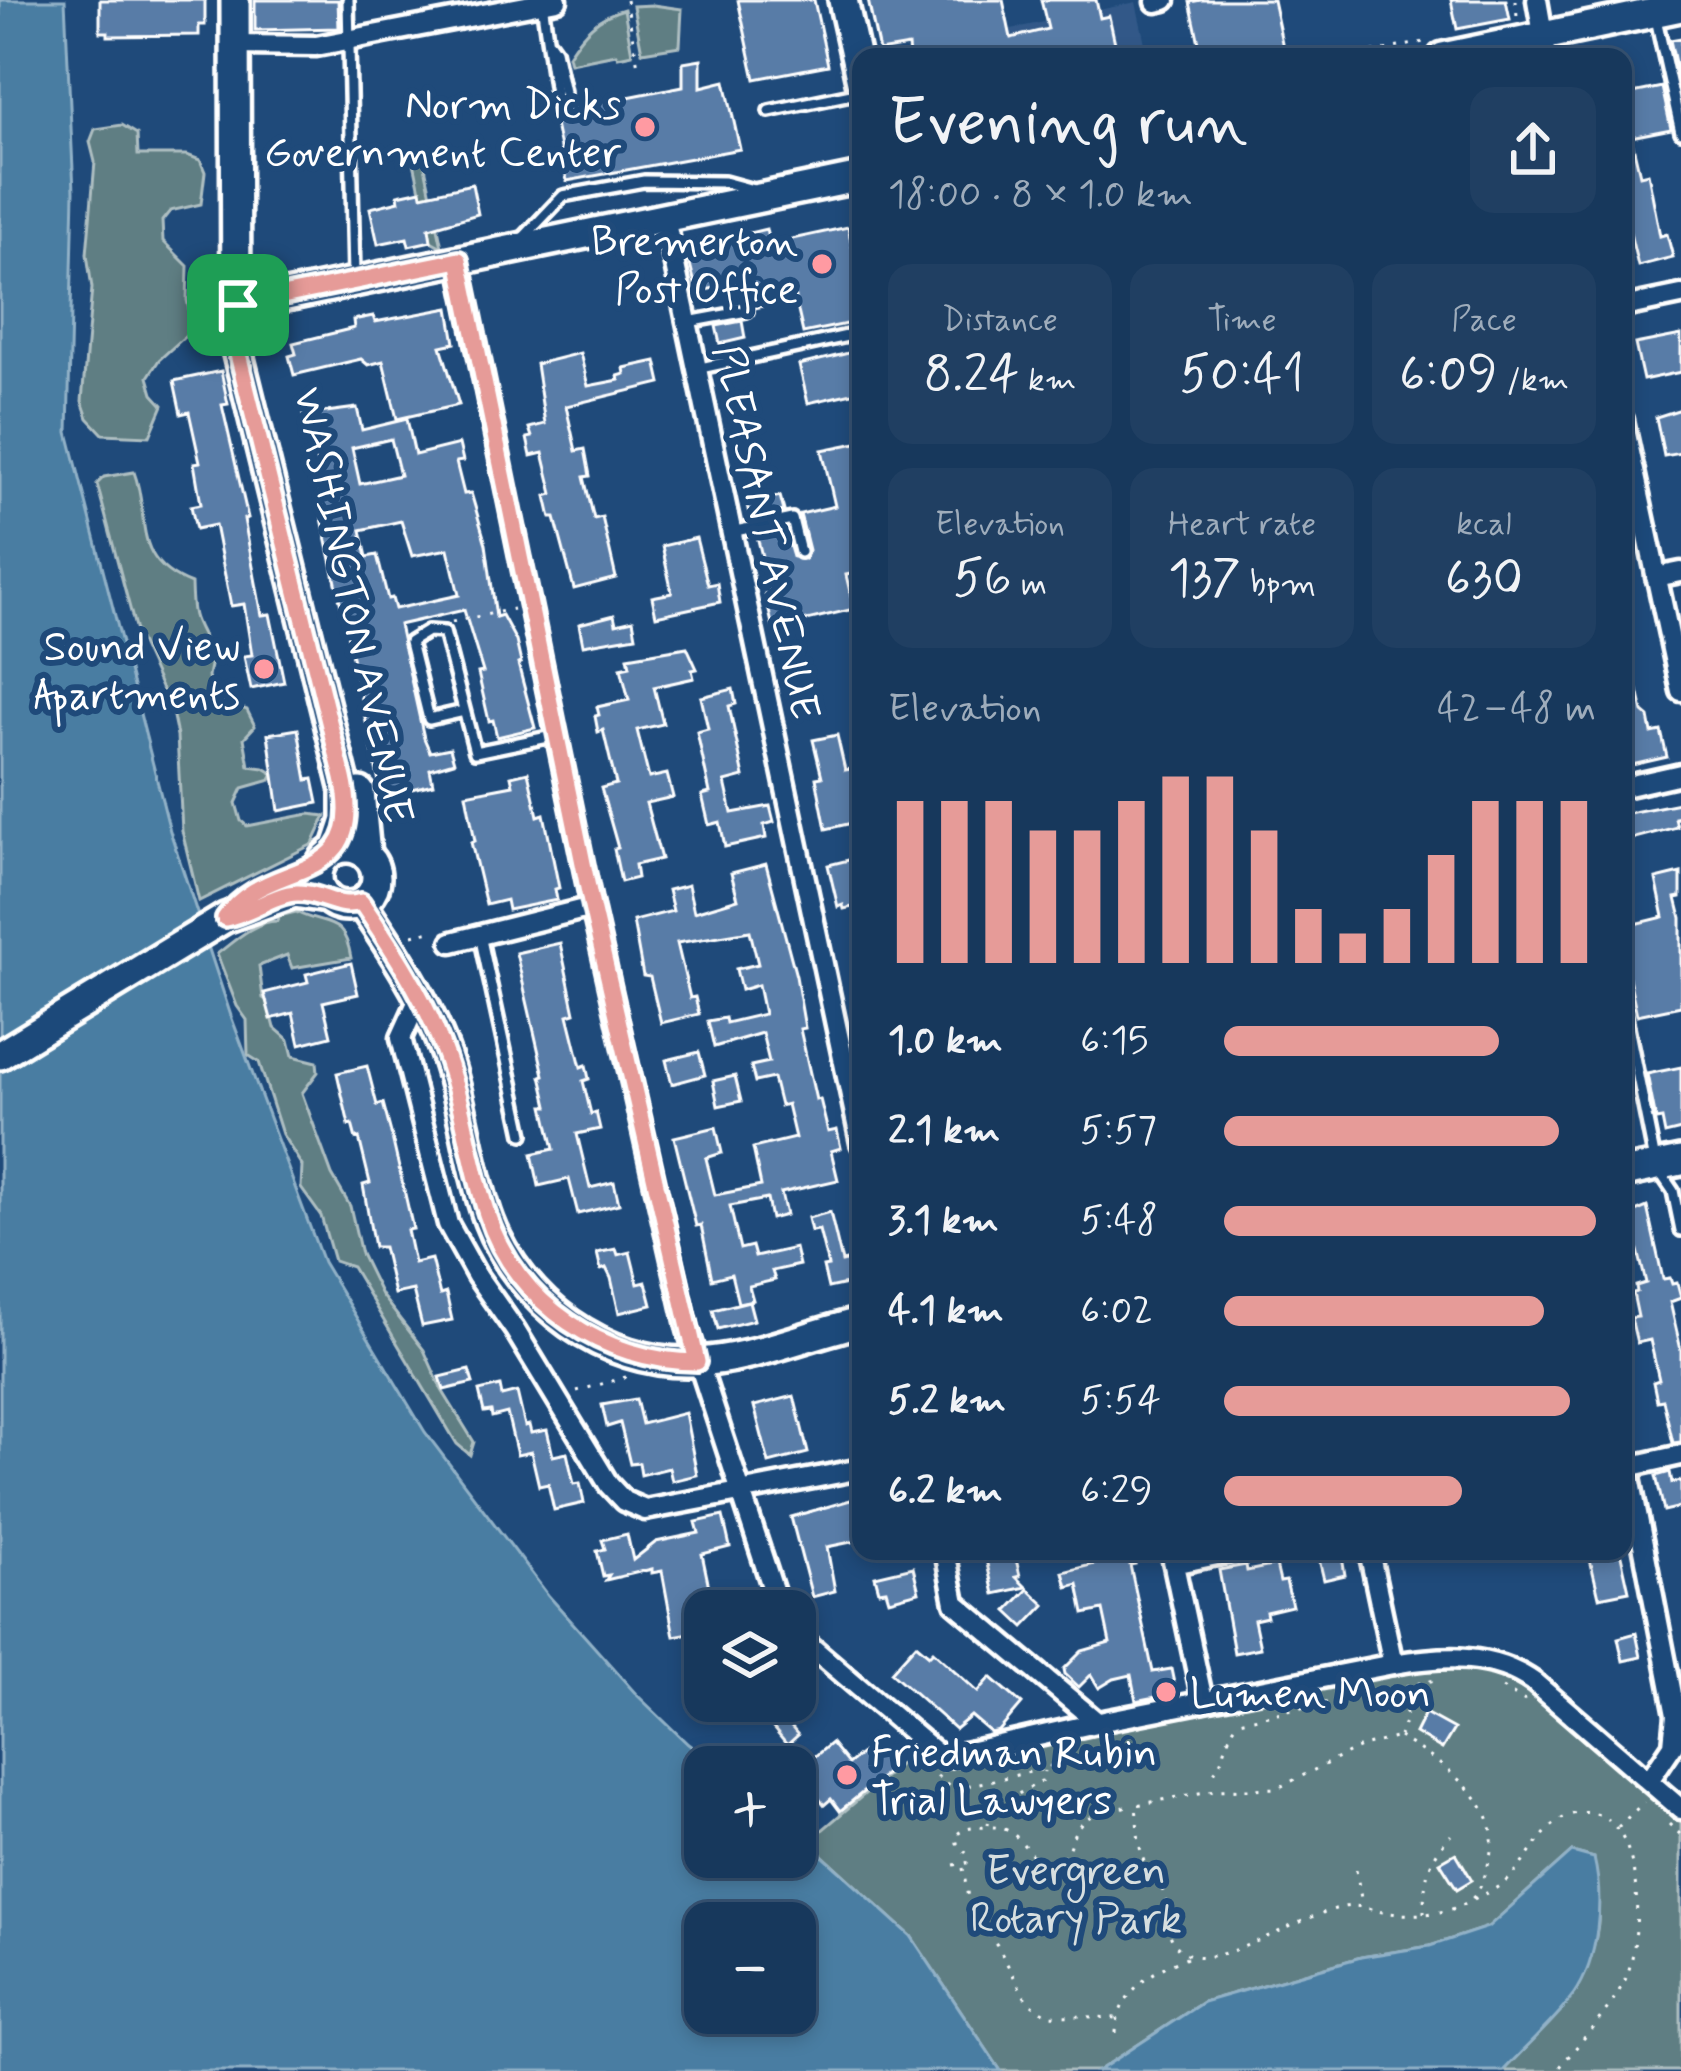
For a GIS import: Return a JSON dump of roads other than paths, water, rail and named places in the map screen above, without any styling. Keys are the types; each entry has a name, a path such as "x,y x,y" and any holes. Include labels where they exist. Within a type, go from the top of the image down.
{"main road":[{"name":"WASHINGTON AVENUE","path":"235,0 236,346 346,791 346,820 328,858"},
{"path":"843,0 854,48"},
{"path":"1545,47 1671,7"},
{"path":"238,305 852,179"},
{"name":"WASHINGTON AVENUE","path":"238,305 254,341 355,767 366,855"},
{"path":"0,1055 225,918 295,892 339,905 361,902 374,888 376,874 366,855 352,848 265,885 232,906 225,918"},
{"path":"326,898 318,882 328,858"},
{"path":"361,902 420,996 452,1073 487,1216 522,1276 557,1315 606,1346 650,1359 697,1362 852,1339"},
{"path":"1632,1171 1668,1164"},
{"path":"762,1350 852,1324"}],"street":[{"path":"1537,0 1545,47"},
{"path":"235,45 316,46 550,2"},
{"name":"PLEASANT AVENUE","path":"665,218 852,1101"},
{"path":"459,260 592,907 697,1362 773,1590"},
{"path":"1632,305 1681,295"},
{"path":"1632,461 1681,692"},
{"path":"1632,514 1643,512"},
{"path":"1656,577 1681,572"},
{"path":"1632,785 1681,774"},
{"path":"449,935 480,935 592,907"},
{"path":"420,996 401,1038 448,1224 609,1485 624,1501 645,1510 852,1471"},
{"path":"1632,1466 1681,1455"},
{"path":"1632,1495 1677,1705 1672,1745 1650,1779"},
{"path":"947,1560 955,1603 1096,1722"},
{"path":"1172,1560 1203,1701"},
{"path":"1371,1560 1393,1664"},
{"path":"816,1652 933,1761 1096,1722 1393,1664 1458,1657 1519,1671 1650,1779 1675,1816"}],"lane":[{"path":"347,0 355,281"},
{"path":"550,2 550,44 555,50 560,93"},
{"path":"1671,7 1681,132"},
{"path":"770,111 852,94"},
{"path":"516,247 563,196 644,181 724,182 773,195"},
{"path":"688,322 747,310"},
{"path":"696,369 852,336"},
{"path":"731,532 792,519 800,552"},
{"path":"464,711 429,719 410,642 428,631 444,632 475,752 558,735"},
{"path":"480,935 523,1133"},
{"path":"1632,1034 1681,1230"}],"place":[{"name":"Norm Dicks Government Center","path":"645,127"},
{"name":"Bremerton Post Office","path":"822,264"},
{"name":"Sound View Apartments","path":"264,669"},
{"name":"Lumen Moon","path":"1166,1692"},
{"name":"Friedman Rubin Trial Lawyers","path":"847,1775"}],"park label":[{"name":"Evergreen Rotary Park","path":"1076,1893"}]}
